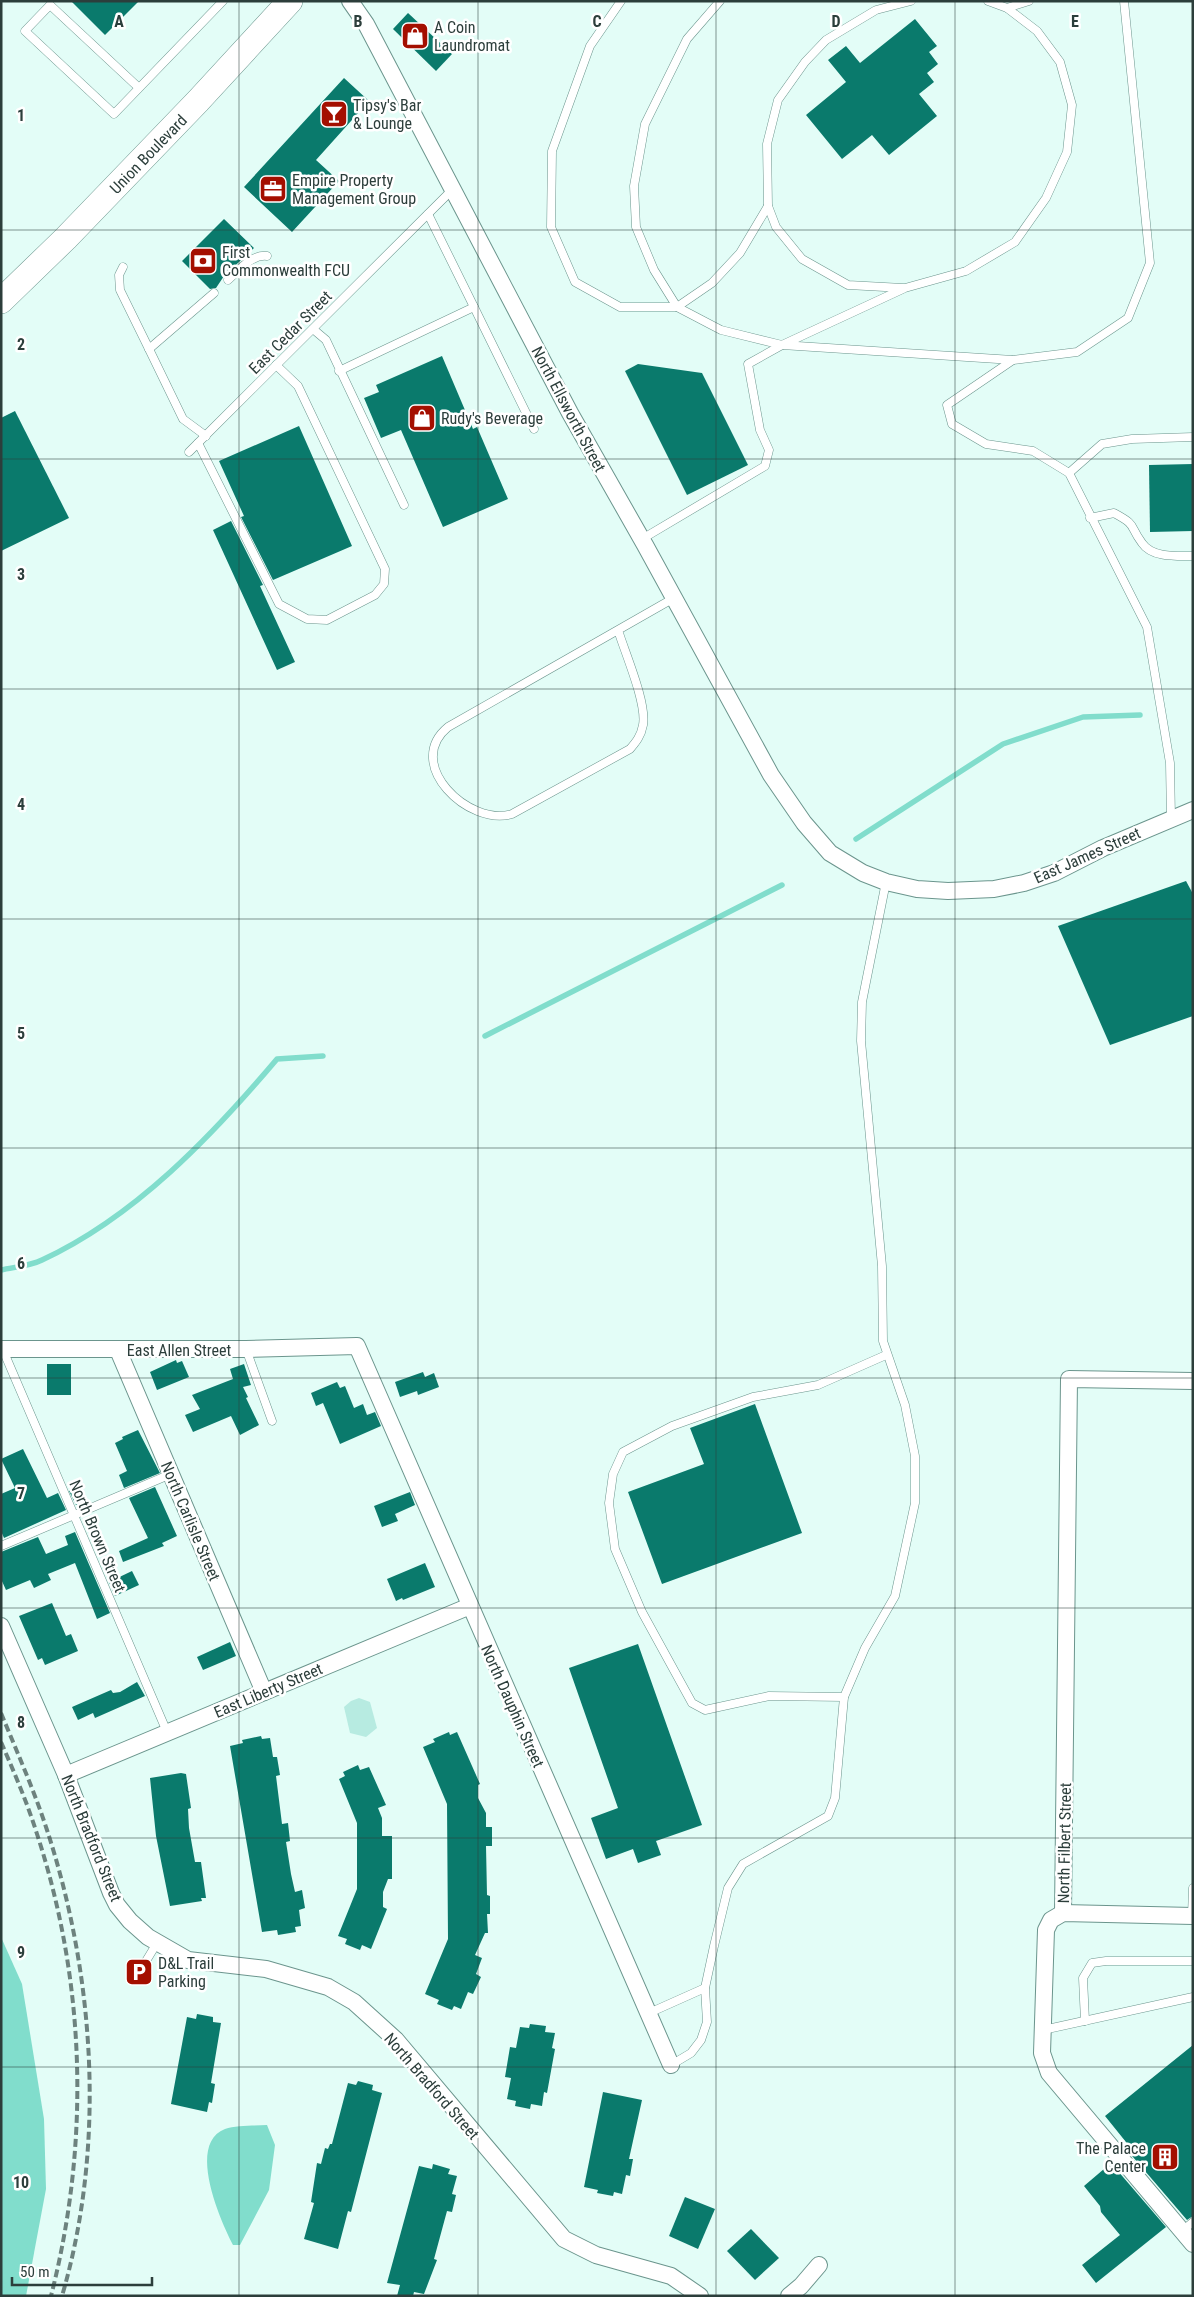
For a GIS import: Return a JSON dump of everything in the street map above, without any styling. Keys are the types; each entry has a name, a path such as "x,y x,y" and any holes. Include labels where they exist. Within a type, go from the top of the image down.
{"main road":[{"name":"Union Boulevard","path":"1,301 66,238 198,102 290,1"}],"street":[{"name":"North Ellsworth Street","path":"355,4 570,413 642,539 770,775 796,813"},
{"name":"East James Street","path":"796,813 830,853 863,872 886,882 917,889 948,891 994,889 1024,883 1054,873 1104,848 1193,810"},
{"name":"East Allen Street","path":"2,1350 246,1349 357,1346"},
{"name":"North Dauphin Street","path":"357,1346 671,2065"},
{"name":"North Carlisle Street","path":"118,1350 264,1692"},
{"name":"North Filbert Street","path":"1193,1381 1069,1379 1063,1913 1051,1920 1046,1930 1042,2053 1049,2073 1187,2226 1193,2244"},
{"name":"East Liberty Street","path":"66,1775 470,1606"},
{"name":"North Bradford Street","path":"1,1626 66,1775 117,1905 130,1921 157,1943 188,1960 266,1968 328,1987 354,2002 396,2040 533,2205 564,2239 596,2255 671,2276 700,2296"},
{"path":"1063,1913 1193,1916"},
{"path":"789,2296 801,2286 819,2265"}],"lane":[{"path":"138,87 48,3 25,31 114,114 223,1"},
{"path":"621,1 590,46 552,151 551,227 574,282 620,307 677,306 712,283 734,259 768,206"},
{"path":"720,1 687,40 645,124 634,186 636,228 654,270 677,306 721,330 782,345 1013,360 1077,352 1128,318 1150,263 1124,1"},
{"path":"905,288 848,285 802,259 776,227 768,206 767,144 778,100 794,77 826,40 848,25 876,10 911,1"},
{"path":"642,539 765,466 769,450 760,430 748,364 782,345 905,288 966,271 1014,242 1046,198 1068,152 1072,105 1060,62 1037,31 1007,8 988,1"},
{"path":"1007,8 1029,1"},
{"name":"East Cedar Street","path":"189,452 453,188"},
{"path":"428,214 534,429"},
{"path":"228,280 252,259 261,255 268,256"},
{"path":"123,266 120,275 120,290 183,418 206,436"},
{"path":"149,349 214,293"},
{"path":"339,371 474,306"},
{"path":"313,328 326,340 404,505"},
{"path":"1013,360 947,405 952,424 986,444 1033,451 1069,474 1147,627 1170,763 1171,819"},
{"path":"198,443 279,604 307,619 327,620 375,595 384,584 385,569 298,386 276,365"},
{"path":"1069,474 1102,444 1132,439 1193,437"},
{"path":"1090,518 1114,513 1132,522 1142,544 1163,555 1193,556"},
{"path":"618,630 642,708 643,724 639,739 630,749 512,814 503,817 488,816 474,811 444,786 435,774 433,762 434,748 438,736 448,727 674,598"},
{"path":"671,2065 692,2053 701,2040 707,2022 705,1988 728,1888 743,1864 828,1816 835,1798 844,1697 865,1648 895,1596 915,1503 915,1456 906,1405 882,1341 882,1266 861,1041 862,1002 886,882"},
{"path":"246,1349 272,1422"},
{"name":"North Brown Street","path":"2,1350 167,1732"},
{"path":"844,1697 769,1696 705,1710 692,1703 642,1612 615,1550 609,1503 612,1474 623,1452 672,1426 754,1397 818,1385 886,1355"},
{"path":"1,1546 171,1474"},
{"path":"1193,1888 1193,1916"},
{"path":"143,1966 157,1943"},
{"path":"1085,2021 1083,1978 1092,1963 1106,1961 1193,1961"},
{"path":"649,2013 705,1988"},
{"path":"1043,2030 1193,1998"}],"shaded area":[{"path":"359,1698 370,1702 377,1728 366,1737 350,1733 344,1707 351,1701"},
{"path":"1,1937 22,1984 44,2119 46,2189 26,2296 1,2296"},
{"path":"267,2125 275,2145 269,2190 240,2245 233,2245 221,2219 210,2184 207,2166 208,2150 214,2137 225,2129 240,2126"}],"building":[{"path":"71,1 139,1 105,35"},
{"path":"408,13 452,54 436,71 393,29"},
{"path":"915,19 937,46 929,52 938,64 927,73 934,82 919,94 937,116 889,155 872,135 842,159 806,115 846,82 828,60 846,46 860,63"},
{"path":"344,78 369,101 316,160 339,181 292,232 244,187"},
{"path":"224,219 254,248 224,276 216,288 210,289 182,261"},
{"path":"442,356 473,429 477,427 508,499 443,527 401,430 381,438 364,398 379,392 376,385"},
{"path":"638,364 702,373 748,465 687,495 625,371"},
{"path":"15,411 69,518 1,551 1,418"},
{"path":"299,426 352,546 273,580 241,517 244,516 219,461"},
{"path":"1193,464 1193,531 1150,532 1149,465"},
{"path":"231,521 263,585 260,586 295,662 277,670 213,530"},
{"path":"1186,881 1193,894 1193,1016 1110,1045 1058,926"},
{"path":"176,1360 177,1363 182,1361 189,1377 157,1390 150,1372"},
{"path":"47,1364 71,1364 71,1395 47,1395"},
{"path":"244,1364 251,1385 243,1387 248,1397 246,1398 259,1425 240,1435 231,1416 193,1432 185,1415 200,1409 192,1395 233,1379 230,1369"},
{"path":"423,1372 425,1377 434,1373 439,1387 418,1395 417,1391 400,1397 395,1382"},
{"path":"337,1382 340,1388 345,1386 354,1408 363,1404 367,1415 375,1412 381,1426 340,1444 323,1403 316,1406 311,1393"},
{"path":"755,1404 802,1533 662,1584 628,1492 704,1464 690,1428"},
{"path":"138,1430 160,1473 124,1488 119,1475 127,1471 115,1443 123,1439 122,1437"},
{"path":"23,1449 47,1498 58,1493 66,1510 4,1538 1,1531 1,1494 15,1488 1,1459"},
{"path":"78,1487 84,1502 76,1505 69,1491"},
{"path":"155,1487 177,1536 162,1543 164,1546 123,1562 119,1551 148,1538 129,1498"},
{"path":"410,1492 415,1505 395,1514 398,1521 382,1527 374,1506"},
{"path":"75,1532 110,1613 97,1619 75,1563 48,1574 51,1580 34,1588 30,1580 6,1590 1,1579 1,1552 38,1537 46,1554 68,1545 65,1536"},
{"path":"425,1563 435,1587 396,1601 387,1579"},
{"path":"132,1571 139,1585 115,1596 109,1582"},
{"path":"52,1603 66,1636 71,1634 78,1651 45,1665 42,1658 38,1660 19,1616"},
{"path":"230,1642 236,1656 203,1670 197,1657"},
{"path":"638,1644 702,1825 656,1841 661,1855 638,1863 633,1849 606,1859 591,1818 618,1808 569,1668"},
{"path":"137,1682 145,1696 95,1718 93,1713 78,1720 72,1707 111,1690 113,1693 120,1692"},
{"path":"449,1732 450,1735 457,1732 480,1784 478,1785 478,1798 486,1813 486,1827 492,1827 492,1846 486,1846 487,1895 490,1896 490,1914 487,1914 488,1933 485,1933 475,1955 482,1958 476,1974 481,1977 473,1994 468,1992 461,2009 454,2006 452,2010 437,2004 439,2000 425,1994 448,1939 447,1804 423,1747 435,1742 433,1739"},
{"path":"261,1736 262,1739 270,1738 273,1757 277,1757 280,1775 276,1776 282,1824 288,1823 290,1841 286,1842 291,1874 295,1892 302,1890 305,1908 299,1910 301,1926 295,1927 296,1932 278,1935 277,1930 262,1932 230,1746 243,1743 242,1740"},
{"path":"358,1765 360,1770 369,1767 386,1805 378,1808 382,1818 382,1836 392,1836 392,1879 388,1879 383,1892 383,1907 387,1909 371,1949 362,1945 360,1950 345,1944 347,1939 338,1936 357,1889 357,1823 339,1779 345,1776 343,1772"},
{"path":"181,1773 186,1774 191,1808 188,1809 189,1828 195,1862 201,1862 206,1898 201,1898 202,1901 170,1906 156,1836 150,1778"},
{"path":"197,2014 213,2017 213,2022 221,2023 211,2083 215,2084 212,2103 209,2102 207,2112 171,2104 187,2017 196,2019"},
{"path":"530,2024 546,2026 545,2032 555,2033 552,2048 555,2049 547,2093 544,2092 542,2106 531,2104 530,2109 515,2106 516,2101 507,2099 511,2078 505,2077 510,2047 516,2048 520,2027 529,2028"},
{"name":"The Palace Center","path":"1193,2045 1193,2216 1187,2220 1127,2150 1130,2147 1105,2116"},
{"path":"358,2081 373,2085 372,2090 382,2093 351,2212 348,2211 338,2249 304,2239 314,2203 311,2202 317,2163 321,2164 325,2148 328,2149 330,2144 332,2144 348,2083 356,2085"},
{"path":"603,2092 642,2100 629,2159 633,2159 630,2176 626,2175 622,2194 614,2192 613,2196 597,2193 598,2190 584,2187"},
{"path":"1111,2163 1166,2227 1096,2283 1082,2265 1120,2235 1101,2212 1100,2206 1084,2186"},
{"path":"433,2164 450,2169 448,2174 457,2176 452,2194 456,2195 452,2212 447,2211 434,2259 437,2260 424,2294 414,2292 413,2296 397,2296 400,2285 387,2283 419,2166 432,2169"},
{"path":"685,2197 715,2209 698,2249 669,2236"},
{"path":"751,2229 779,2258 755,2280 727,2251"}],"waterway":[{"path":"856,839 1003,744 1083,717 1140,715"},
{"path":"485,1036 782,885"},
{"path":"1,1270 42,1260 76,1242 140,1198 199,1145 277,1059 323,1056"}],"railway":[{"path":"1,1713 47,1830 63,1886 76,1944 84,2002 89,2062 89,2121 85,2181 76,2239 62,2296"},
{"path":"1,1742 33,1822 53,1891 65,1948 73,2006 77,2064 77,2122 64,2238 51,2296"}],"place":[{"name":"A Coin Laundromat","path":"415,36"},
{"name":"Tipsy's Bar & Lounge","path":"334,114"},
{"name":"Empire Property Management Group","path":"273,189"},
{"name":"First Commonwealth FCU","path":"203,261"},
{"name":"Rudy's Beverage","path":"422,418"},
{"name":"D&L Trail Parking","path":"139,1972"},
{"name":"The Palace Center","path":"1165,2157"}]}
